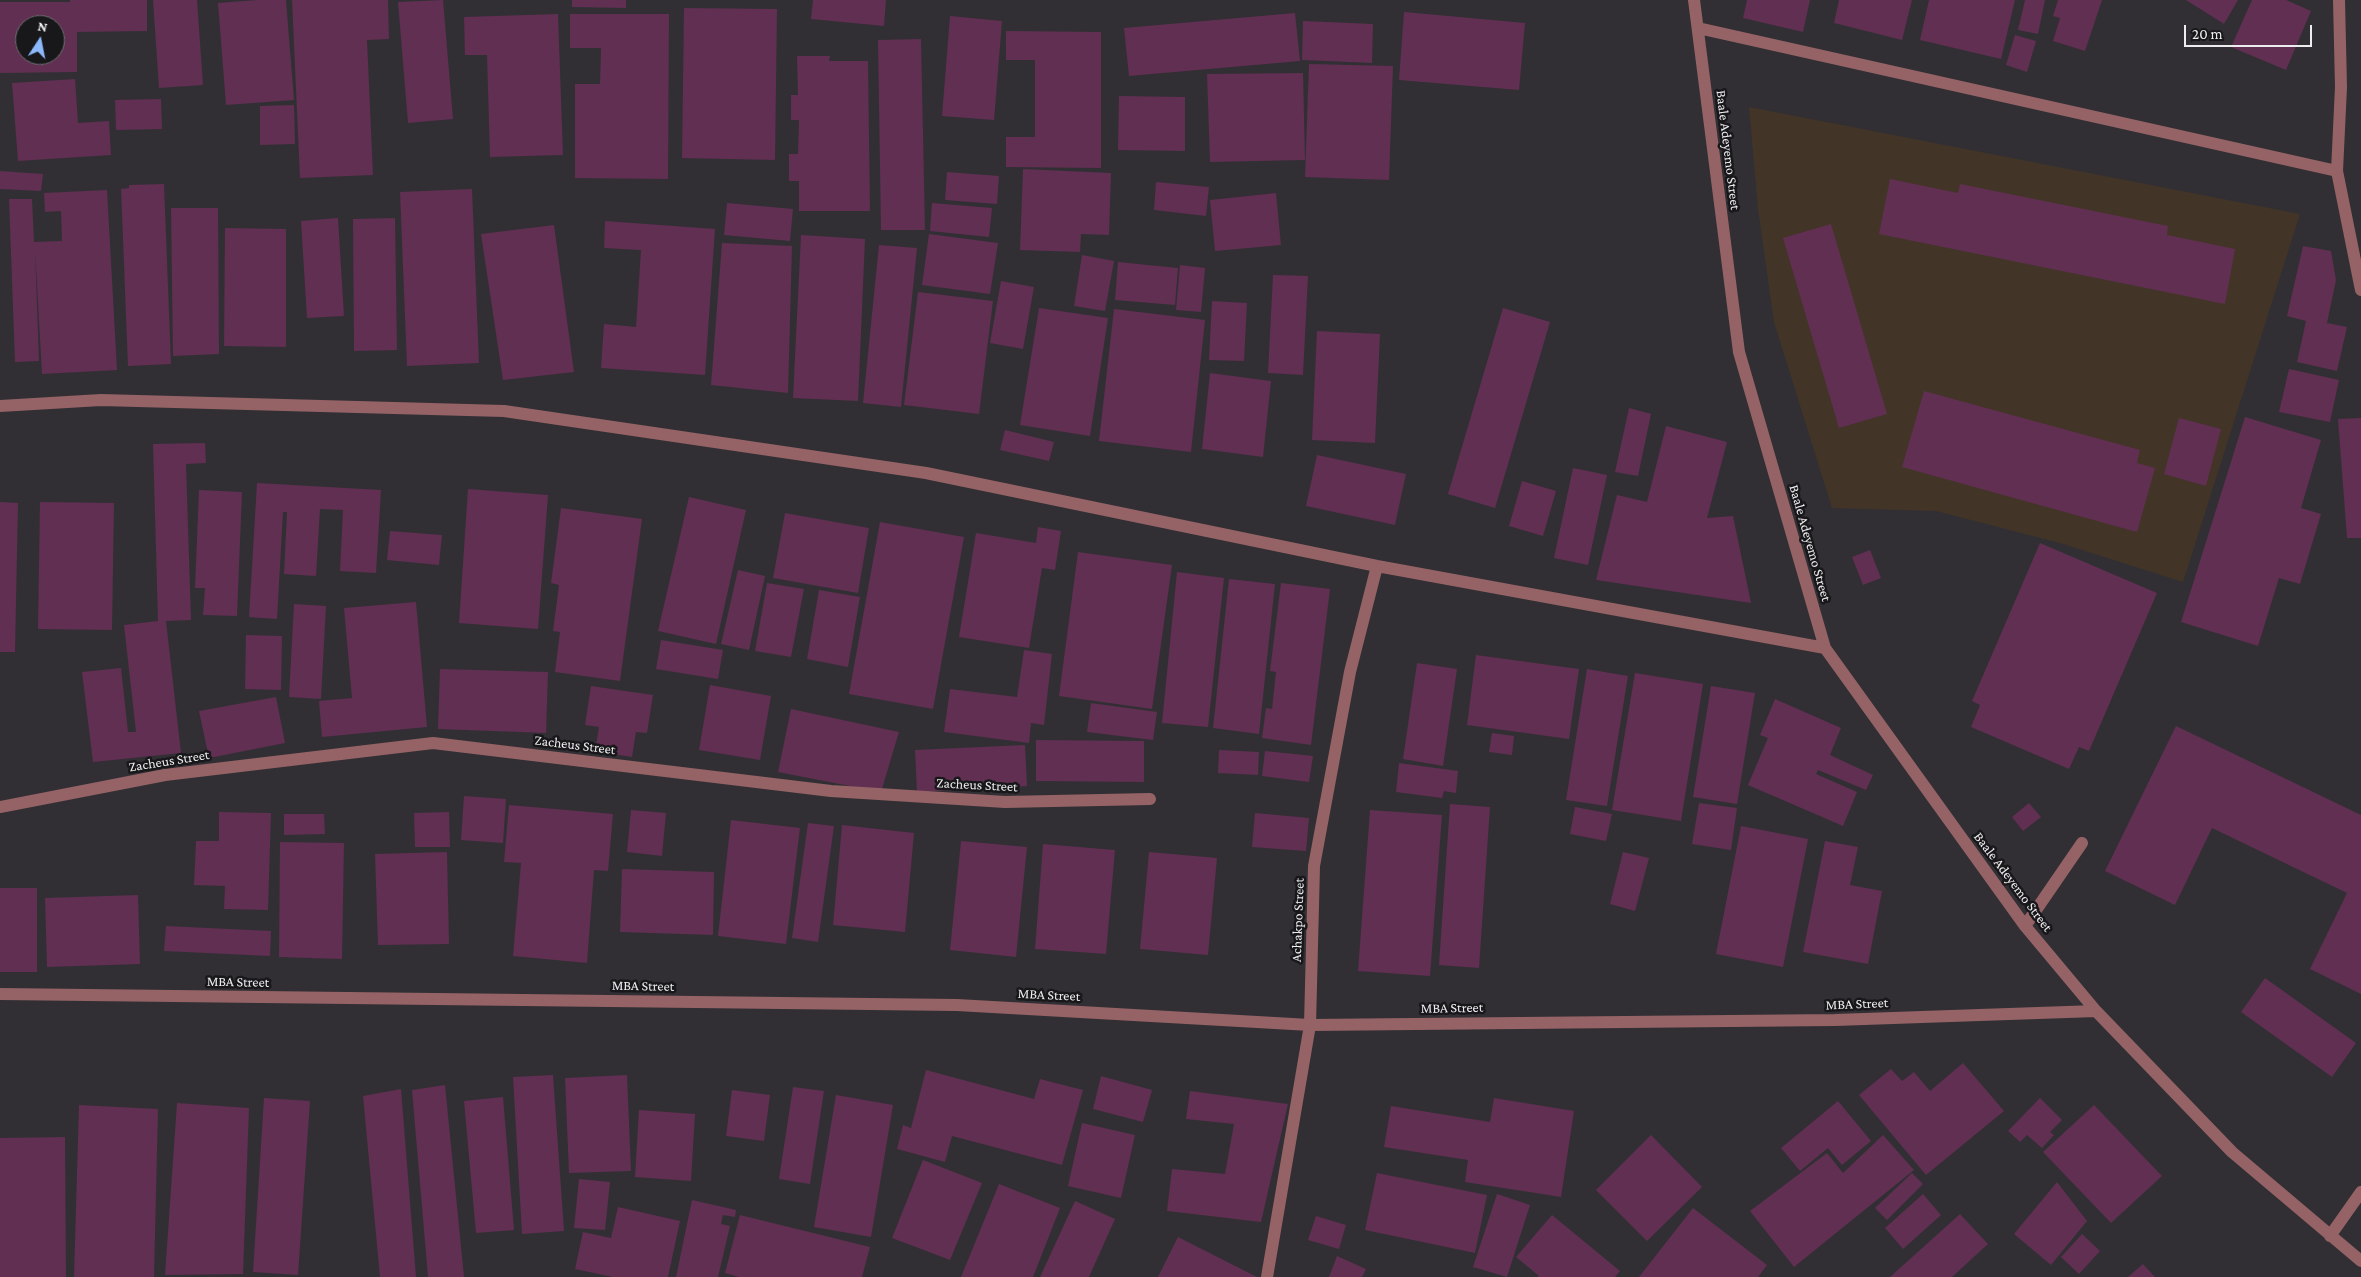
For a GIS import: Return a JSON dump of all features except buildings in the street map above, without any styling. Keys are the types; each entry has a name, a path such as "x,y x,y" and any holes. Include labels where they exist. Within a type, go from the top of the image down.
{"street":[{"name":"Baale Adeyemo Street","path":"1694,0 1739,352 1825,648 2025,926 2096,1011 2232,1152 2361,1261"},
{"path":"2339,0 2341,87 2337,171 2361,290"},
{"path":"1698,28 2337,171"},
{"path":"0,406 101,400 504,411 926,473 1377,566 1825,648"},
{"name":"Achakpo Street","path":"1267,1277 1310,1025 1314,866 1350,672 1377,566"},
{"name":"Zacheus Street","path":"0,807 165,775 433,743 831,791 1006,802 1150,799"},
{"path":"2025,926 2082,843"},
{"name":"MBA Street","path":"0,994 957,1005 1310,1025 1835,1020 2096,1011"},
{"path":"2330,1236 2361,1192"}],"shaded area":[{"path":"1749,107 2300,214 2183,582 2060,543 1936,511 1832,508 1774,322 1758,209"}]}
